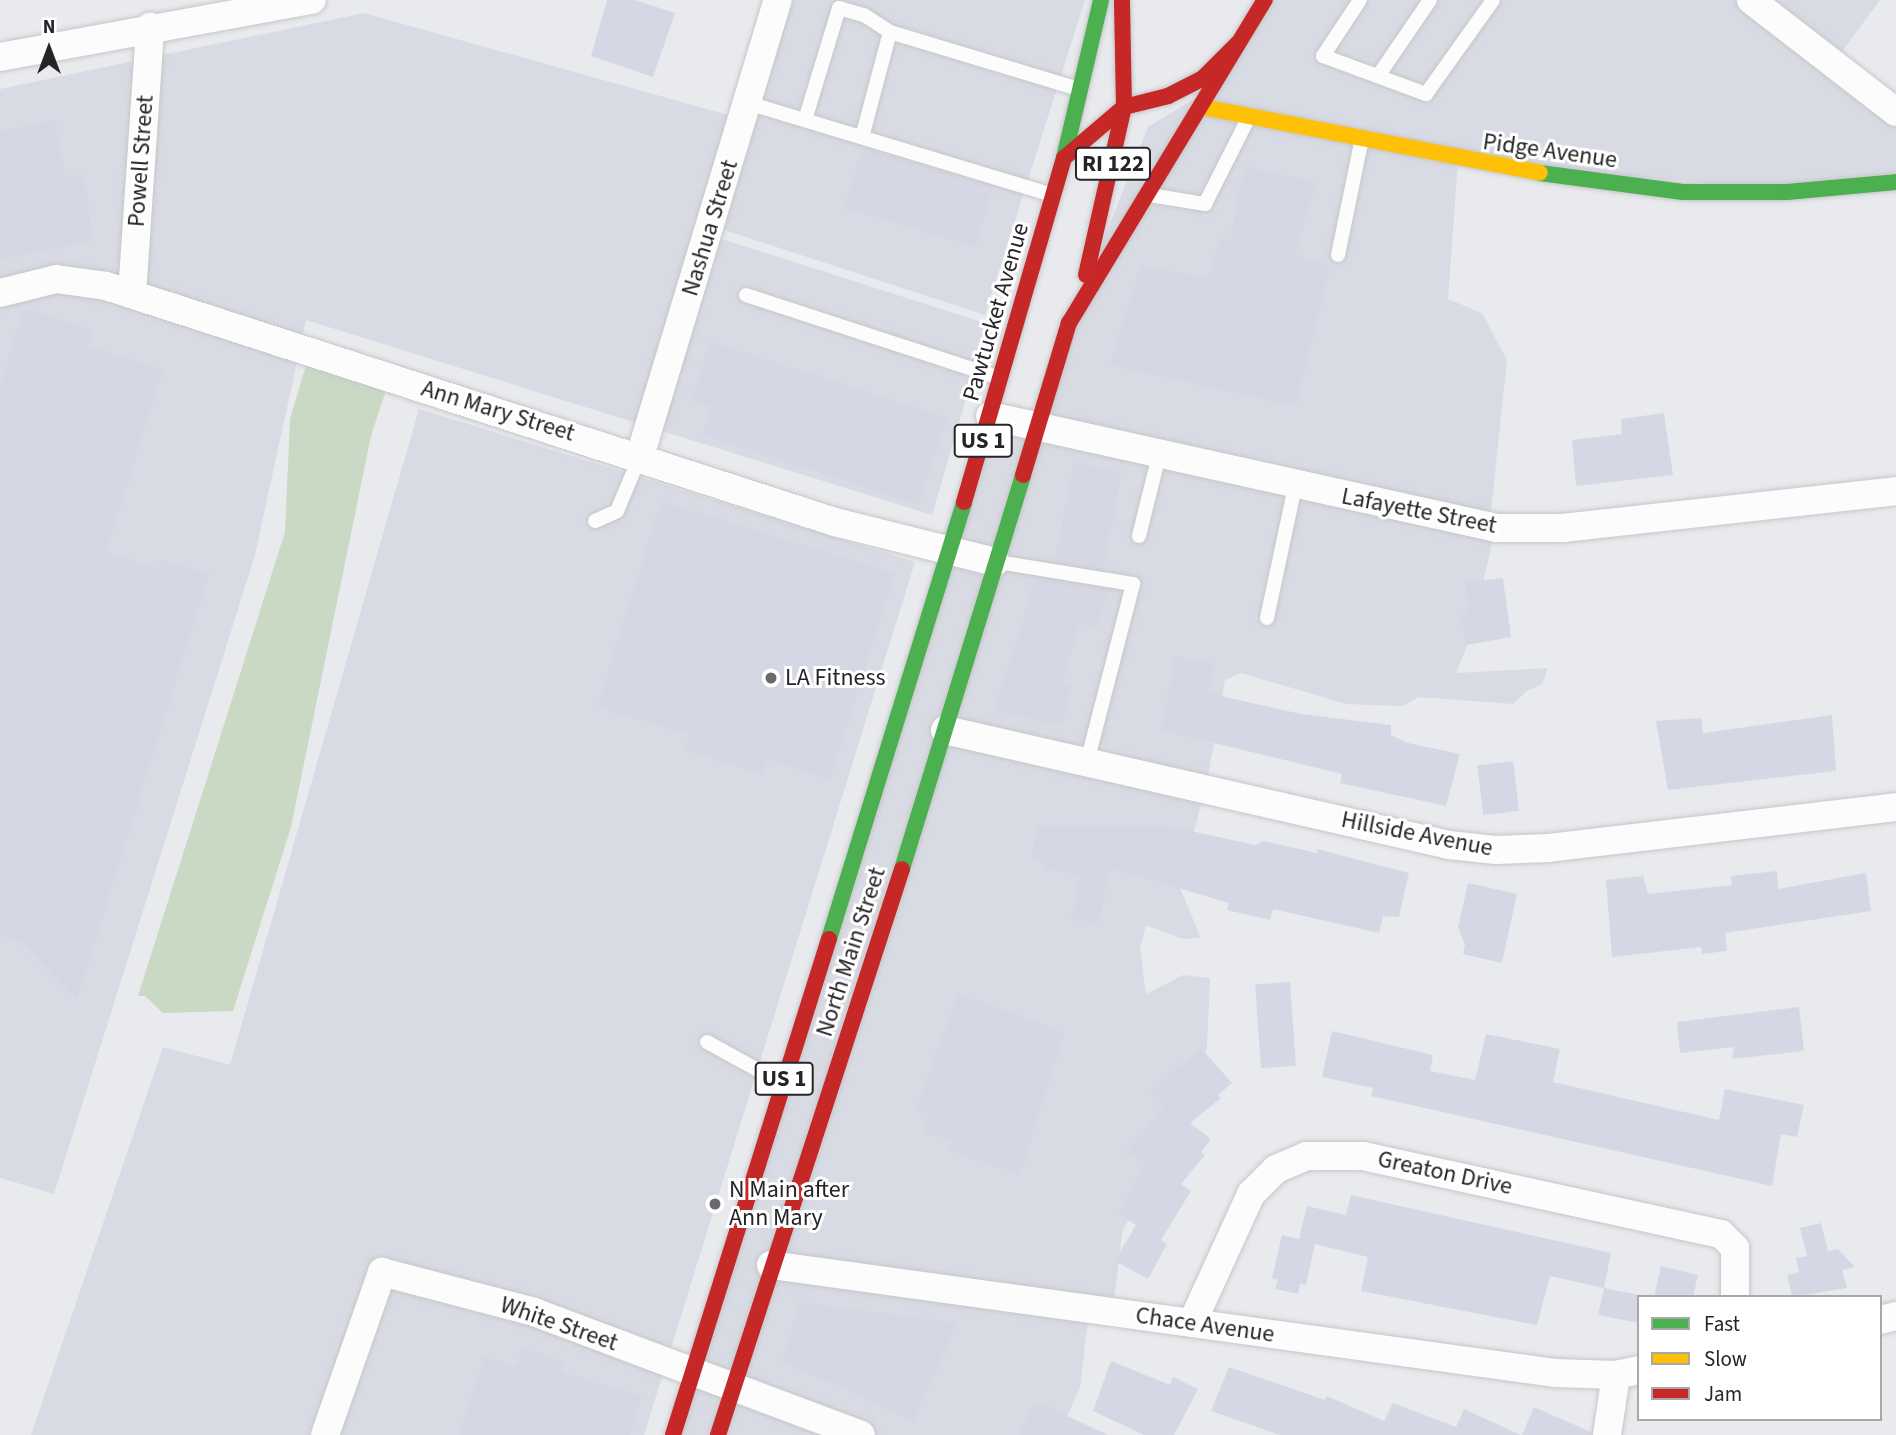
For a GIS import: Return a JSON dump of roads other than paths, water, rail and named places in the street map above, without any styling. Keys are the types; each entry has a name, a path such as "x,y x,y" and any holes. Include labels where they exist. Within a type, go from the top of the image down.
{"main road":[{"name":"RI 122","path":"1064,158 1101,0"},
{"name":"RI 122","path":"1069,323 1086,278 1124,107 1122,0"},
{"name":"US 1","path":"941,727 1069,323 1265,0"},
{"name":"US 1","path":"1064,158 1124,107 1168,96 1202,79 1238,43"},
{"name":"Pidge Avenue","path":"1202,107 1248,119 1485,165 1683,192 1787,192 1896,182"},
{"name":"Pawtucket Avenue","path":"903,724 1064,158"},
{"name":"North Main Street","path":"673,1435 783,1084 903,724"},
{"name":"North Main Street","path":"718,1435 941,727"}],"street":[{"path":"0,57 150,27 312,0"},
{"name":"Nashua Street","path":"640,456 778,0"},
{"path":"1751,0 1896,112"},
{"name":"Powell Street","path":"132,294 150,27"},
{"name":"Ann Mary Street","path":"1,295 57,279 132,294 640,456 835,522 950,554 995,562"},
{"name":"Lafayette Street","path":"990,416 1295,486 1497,528 1563,528 1896,491"},
{"name":"Hillside Avenue","path":"941,727 1449,845 1496,850 1548,848 1896,807"},
{"name":"Greaton Drive","path":"1192,1324 1251,1194 1276,1169 1306,1156 1363,1156 1721,1234 1735,1248 1734,1295"},
{"name":"Chace Avenue","path":"771,1265 1555,1373 1627,1373"},
{"name":"White Street","path":"325,1435 382,1272 534,1312 861,1435"},
{"path":"1615,1432 1627,1373"}],"lane":[{"path":"1360,0 1323,55 1426,94 1493,0"},
{"path":"1378,76 1430,0"},
{"path":"805,120 839,8 864,15 890,32 1081,90"},
{"path":"862,137 890,32"},
{"path":"748,103 1053,196"},
{"path":"1148,195 1205,204 1248,119"},
{"path":"1338,255 1361,141"},
{"path":"746,295 1001,378"},
{"path":"1139,536 1159,455"},
{"path":"595,521 618,510 640,456"},
{"path":"1267,618 1295,486"},
{"path":"995,562 1133,584 1087,762"},
{"path":"707,1042 783,1084"}],"place":[{"name":"LA Fitness","path":"771,678"},
{"name":"N Main after Ann Mary","path":"715,1204"}]}
